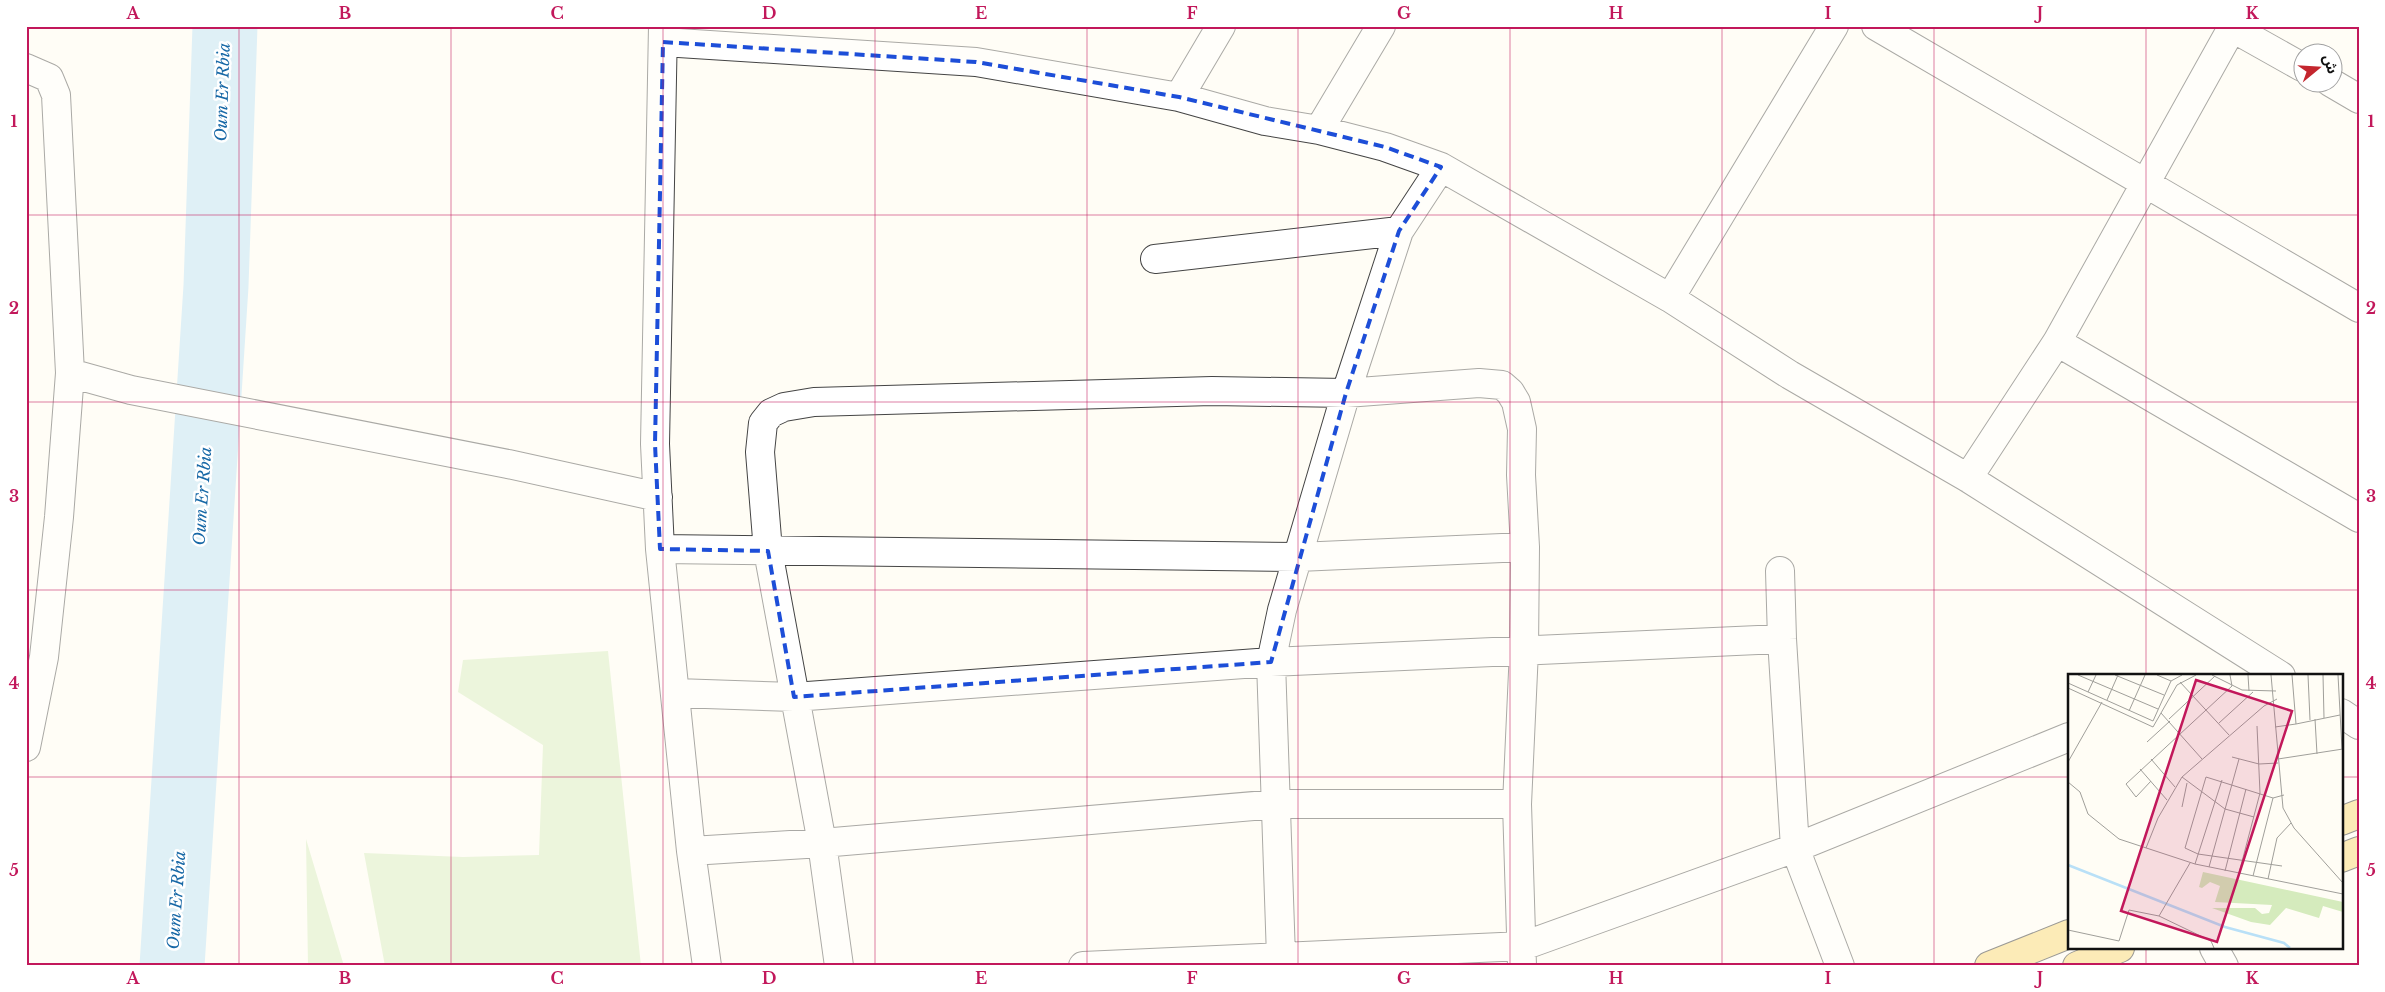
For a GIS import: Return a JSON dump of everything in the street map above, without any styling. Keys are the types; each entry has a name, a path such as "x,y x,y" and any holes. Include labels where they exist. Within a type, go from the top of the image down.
{"main road":[{"path":"2342,821 2359,814"},
{"path":"2342,858 2359,851"},
{"path":"1989,966 2068,934"},
{"path":"2077,966 2115,950"}],"street":[{"path":"1179,97 1221,26"},
{"path":"1319,130 1381,26"},
{"path":"1670,298 1834,26"},
{"path":"1876,26 2145,185 2359,308"},
{"path":"1968,478 2057,342 2231,27 2292,61"},
{"path":"707,966 691,851 660,549 655,444 663,34 976,62 1179,97 1265,121 1319,130 1385,147 1441,167 1670,298 1790,375 1968,478 2278,674"},
{"path":"26,68 49,78 56,95 70,373 59,517 44,657 26,747"},
{"path":"2342,89 2359,99"},
{"path":"1281,957 1271,662 1282,610 1346,393 1399,232 1441,167"},
{"path":"1154,259 1399,232"},
{"path":"2057,342 2359,518"},
{"path":"70,373 131,390 508,464 658,497"},
{"path":"839,966 822,843 768,551 760,438 762,423 771,413 784,407 814,402 1212,391 1346,393 1479,383 1502,385 1510,392 1516,402 1522,429 1521,475 1525,547 1524,650 1517,804 1522,956"},
{"path":"660,549 1298,556 1525,547"},
{"path":"1780,571 1782,639 1795,848 1840,966"},
{"path":"676,693 794,697 1271,662 1782,639"},
{"path":"2342,714 2359,725"},
{"path":"1083,966 1281,957 1522,956 2068,737"},
{"path":"691,851 822,843 1277,804 1517,804"},
{"path":"2215,950 2224,966"}],"highlighted area":[{"path":"663,42 976,62 1179,97 1385,147 1441,167 1399,231 1346,393 1271,662 794,697 768,551 660,549 655,444"}],"green space":[{"path":"608,651 641,966 385,966 364,853 463,857 539,855 543,745 458,692 463,660"},
{"path":"306,839 344,966 308,966"}],"waterway":[{"name":"Oum Er Rbia","path":"172,966 216,286 225,26"}]}
